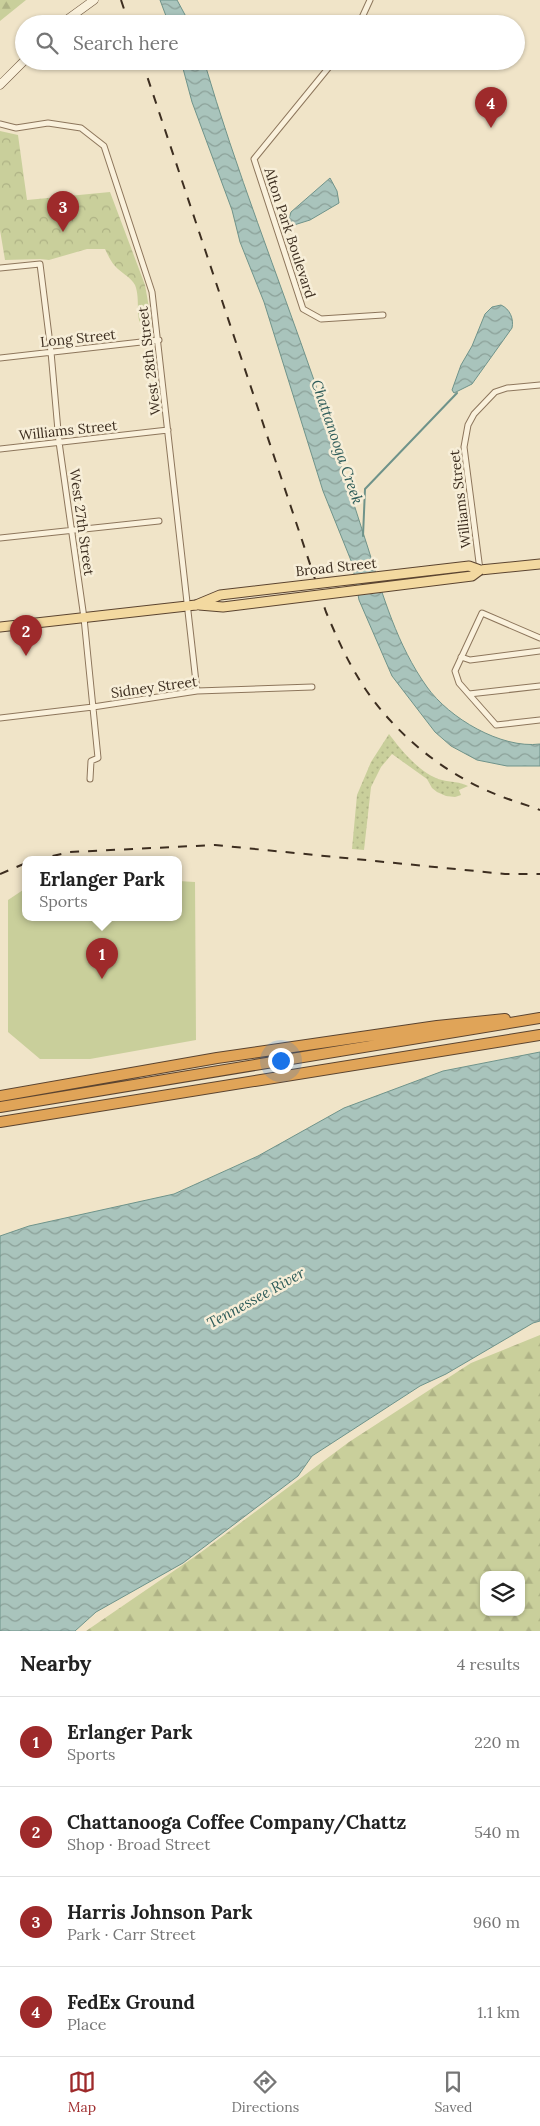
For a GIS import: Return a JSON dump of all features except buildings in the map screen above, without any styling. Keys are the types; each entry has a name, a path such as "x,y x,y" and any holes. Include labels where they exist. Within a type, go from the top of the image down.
{"highway":[{"path":"0,1096 314,1043 501,1018 521,1021"},
{"path":"0,1106 540,1018"},
{"path":"0,1122 540,1035"}],"main road":[{"path":"73,15 91,2"},
{"path":"0,85 15,69"},
{"name":"Broad Street","path":"0,627 191,605 223,607 472,576 480,570 540,564"}],"street":[{"path":"363,15 370,0"},
{"name":"Alton Park Boulevard","path":"327,70 254,160 303,309 321,319 383,315"},
{"name":"West 28th Street","path":"0,124 16,128 48,123 81,128 104,146 152,292 191,605 197,691"},
{"name":"West 27th Street","path":"0,268 40,264 51,352 59,442 84,618 98,758 91,761 90,779"},
{"name":"Long Street","path":"0,358 159,340"},
{"name":"Williams Street","path":"480,570 464,446 468,425 474,414 495,392 507,388 540,384"},
{"name":"Williams Street","path":"0,449 168,430"},
{"path":"0,538 159,521"},
{"path":"540,638 482,613 455,671 459,683 496,725 540,720"},
{"path":"461,658 470,660 540,651"},
{"path":"469,694 540,686"},
{"name":"Sidney Street","path":"0,718 93,707 197,691 312,688"}],"green space":[{"path":"0,0 26,0 0,21"},
{"path":"0,131 18,135 27,200 110,192 145,285 151,319 150,328 144,330 141,326 135,285 117,268 105,249 87,249 49,260 5,260 0,230"},
{"path":"389,734 406,754 427,773 442,780 468,786 459,790 461,795 455,797 446,796 437,792 432,788 427,779 392,754 381,767 371,787 364,850 352,849 357,795 371,762"},
{"path":"182,881 195,882 196,1040 90,1059 40,1059 8,1032 8,900 22,891 22,921 182,921"},
{"path":"540,1335 540,1631 86,1631 200,1553 349,1442 471,1363"}],"water":[{"path":"160,0 177,0 185,15 166,15"},
{"path":"183,70 207,70 243,183 315,383 385,602 407,654 416,671 437,699 462,720 477,729 509,742 540,744 540,766 507,766 477,760 451,746 435,732 392,676 359,600 352,563 323,491 264,302 240,242 232,210 192,102"},
{"path":"330,178 337,191 339,203 310,220 294,225 289,219 291,212"},
{"path":"501,305 511,315 512,328 472,384 454,393 452,390 461,365 472,346 485,314 492,307"},
{"name":"Tennessee River","path":"540,1052 540,1321 533,1323 446,1374 420,1386 312,1456 298,1476 183,1563 96,1612 75,1631 0,1631 0,1236 29,1226 174,1194 258,1156 344,1108 443,1071"}],"waterway":[{"name":"Chattanooga Creek","path":"363,536 365,489 457,393"}],"railway":[{"path":"121,0 126,15"},
{"path":"145,70 326,612 356,674 383,713 400,731 437,762 478,787 540,810"},
{"path":"52,856 70,852 215,845 505,874 540,874"},
{"path":"0,874 22,865"}],"place":[{"name":"FedEx Ground","path":"491,128"},
{"name":"Harris Johnson Park","path":"63,232"},
{"name":"Chattanooga Coffee Company/Chattz","path":"26,656"},
{"name":"Erlanger Park","path":"102,979"}]}
